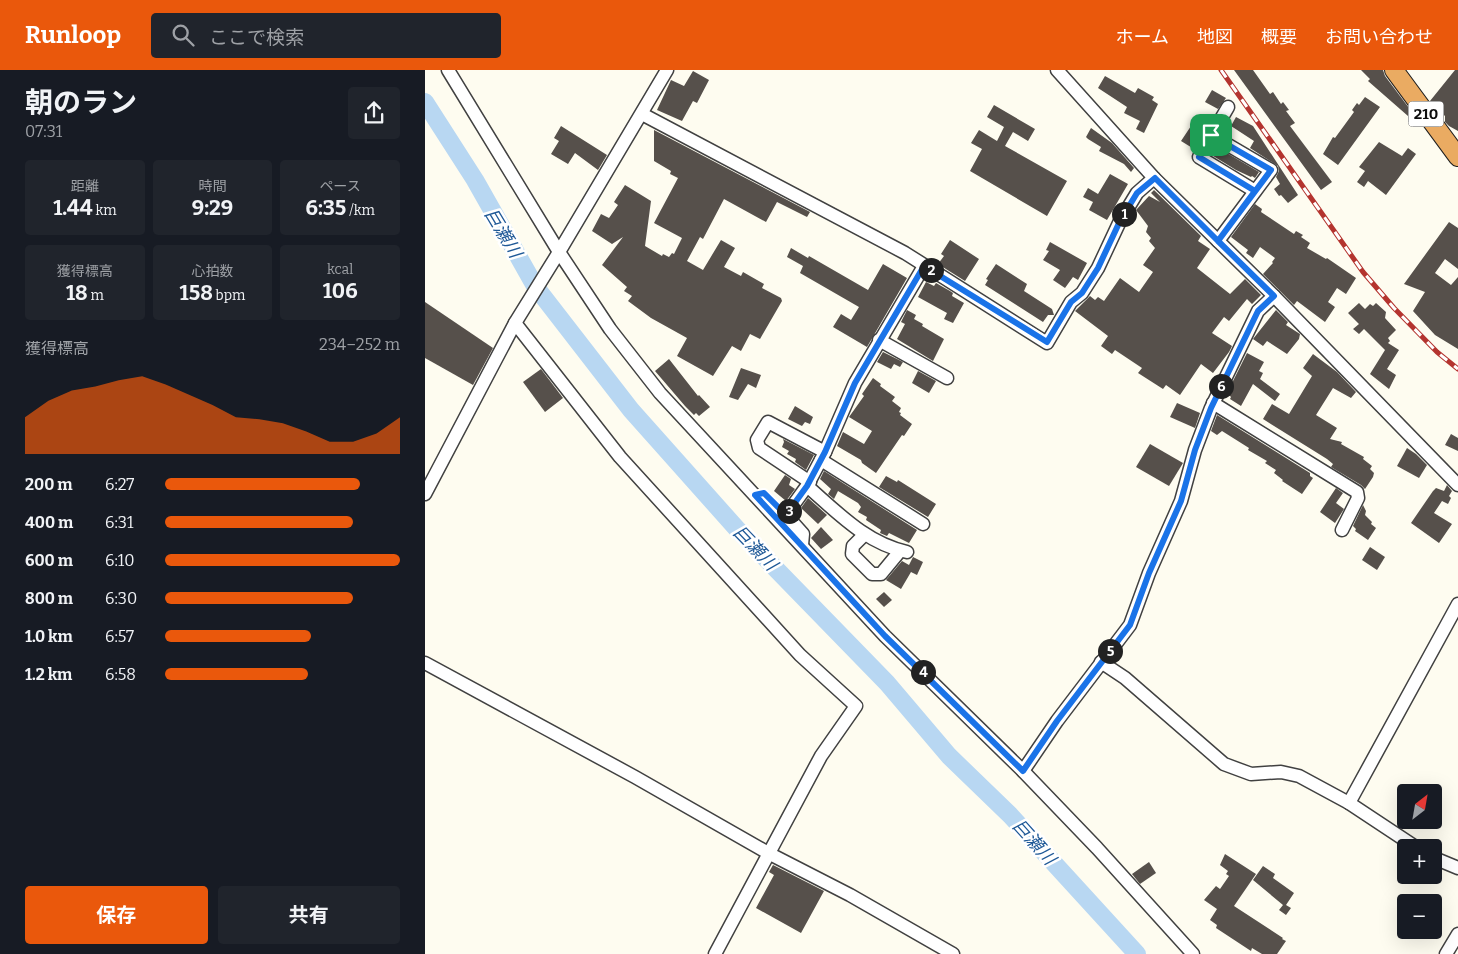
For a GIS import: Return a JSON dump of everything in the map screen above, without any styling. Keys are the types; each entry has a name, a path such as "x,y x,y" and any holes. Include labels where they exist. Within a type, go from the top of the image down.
{"highway":[{"name":"210","path":"1394,70 1458,157"}],"street":[{"path":"448,70 559,252 611,329 660,393 885,636 1023,771 1097,848 1193,954"},
{"path":"425,494 515,323 667,70"},
{"path":"1057,70 1155,178 1274,296 1458,485"},
{"path":"1228,107 1199,157 1255,191"},
{"path":"642,114 905,254 1047,342 1071,302 1082,293 1098,268 1120,221 1137,193 1155,178"},
{"path":"1211,135 1271,170 1218,241"},
{"path":"786,515 809,484 855,383 924,266"},
{"path":"1023,771 1101,662 1130,625 1149,573 1181,501 1195,450 1213,403 1258,311 1274,296"},
{"path":"515,323 620,458 799,655 856,706 821,756 715,954"},
{"path":"879,340 947,378"},
{"path":"1213,403 1357,492 1358,498 1342,530"},
{"path":"864,535 853,546 852,554 872,574 881,574 904,552 864,535 809,484 759,448 757,440 768,422 823,456 923,524"},
{"path":"755,495 764,493 786,515 803,534 802,546"},
{"path":"1349,803 1458,604"},
{"path":"1101,662 1125,678 1224,764 1251,774 1281,772 1299,776 1349,803 1403,839"},
{"path":"425,663 635,777 770,854 850,896 953,954"},
{"path":"1442,861 1458,868"},
{"path":"1446,954 1458,934"}],"building":[{"path":"1234,70 1253,70 1270,94 1273,92 1281,104 1283,102 1289,110 1286,111 1295,123 1290,126 1332,182 1321,190"},
{"path":"1361,70 1383,70 1385,76 1412,112 1408,116 1368,81 1370,79"},
{"path":"1455,70 1458,70 1458,131 1445,122 1445,116 1430,101"},
{"path":"693,71 709,80 697,103 693,101 682,121 657,110 671,80 684,86"},
{"path":"1105,76 1135,93 1138,88 1154,97 1152,100 1158,104 1144,133 1136,129 1140,121 1124,113 1127,107 1098,88"},
{"path":"1212,90 1226,98 1218,109 1205,102"},
{"path":"1365,97 1380,107 1338,165 1323,154 1333,137 1335,138 1354,112 1352,110 1357,103 1359,105"},
{"path":"994,105 1035,129 1028,141 1013,132 1005,146 1067,181 1047,216 970,171 982,149 971,143 979,130 997,141 1004,127 987,117"},
{"path":"1236,117 1253,126 1298,195 1288,203 1274,189 1280,184 1276,177 1279,171 1278,166 1250,148 1254,141 1231,126"},
{"path":"1195,120 1203,124 1197,133 1202,136 1194,149 1181,141"},
{"path":"561,126 607,155 598,170 575,153 568,164 551,154 559,141 554,138"},
{"path":"1091,128 1112,143 1134,168 1131,172 1124,164 1099,151 1101,147 1086,137"},
{"path":"654,130 810,212 807,217 777,202 766,222 724,199 703,239 700,237 687,261 703,270 721,240 735,248 724,267 741,276 743,272 764,284 762,288 781,298 782,301 760,339 750,334 741,351 732,346 713,376 677,356 687,338 651,318 628,301 632,296 624,291 627,287 602,265 623,237 612,244 592,231 601,214 609,218 618,205 614,202 625,185 651,201 645,246 662,256 663,254 669,257 672,253 674,254 682,238 654,223 678,178 670,174 671,171 654,161"},
{"path":"1379,142 1402,156 1408,148 1416,154 1386,195 1368,181 1364,187 1357,182 1365,171 1359,167"},
{"path":"1215,146 1259,172 1255,178 1236,170 1210,154"},
{"path":"1110,174 1128,184 1107,220 1089,210 1093,202 1083,197 1088,188 1098,194"},
{"path":"1154,190 1201,236 1198,241 1210,249 1197,268 1230,294 1245,279 1261,295 1252,304 1247,299 1229,321 1224,317 1212,333 1232,346 1229,352 1213,373 1201,364 1180,395 1166,385 1163,389 1138,373 1142,368 1115,350 1112,354 1101,346 1108,336 1075,311 1090,296 1095,300 1098,297 1104,301 1120,278 1139,292 1153,272 1143,265 1155,248 1149,241 1151,238 1146,232 1148,226 1136,210 1149,196 1160,202 1151,193"},
{"path":"1255,204 1262,209 1261,212 1294,234 1296,231 1303,235 1301,237 1310,243 1307,248 1327,258 1356,278 1346,294 1337,288 1328,302 1335,307 1325,322 1297,301 1294,305 1263,274 1275,258 1260,247 1253,258 1246,253 1248,250 1231,237"},
{"path":"1449,222 1458,228 1458,269 1445,259 1435,273 1451,285 1458,277 1458,349 1435,335 1413,311 1425,292 1404,284"},
{"path":"950,240 979,259 965,281 938,264 944,256 941,254"},
{"path":"1050,242 1087,263 1078,280 1073,277 1065,288 1053,280 1060,270 1043,260 1049,251 1046,250"},
{"path":"791,248 808,258 809,256 868,290 883,264 907,278 867,347 833,327 841,314 851,320 859,307 800,273 803,266 787,257"},
{"path":"996,264 1027,284 1024,291 1052,309 1054,315 1048,315 1043,322 985,285 988,280 986,279"},
{"path":"926,282 934,286 936,283 953,293 952,296 964,303 953,323 944,319 947,313 918,297"},
{"path":"425,302 493,348 473,385 425,358"},
{"path":"1359,303 1365,309 1370,304 1373,306 1376,303 1386,312 1385,318 1396,330 1388,338 1390,341 1388,343 1399,350 1387,369 1396,375 1389,389 1370,374 1385,350 1364,329 1359,334 1353,329 1359,324 1348,313"},
{"path":"907,310 916,315 914,319 923,324 922,326 944,339 933,361 897,339 905,324 901,322"},
{"path":"1276,310 1288,322 1286,325 1300,334 1299,339 1287,354 1267,341 1263,346 1253,339"},
{"path":"883,352 903,362 900,367 894,364 891,369 877,362"},
{"path":"1247,353 1264,362 1259,371 1263,373 1260,379 1280,394 1275,401 1253,384 1241,406 1230,399 1231,397 1227,393"},
{"path":"1313,354 1337,372 1356,392 1351,398 1333,388 1316,415 1337,428 1330,439 1342,442 1341,444 1364,457 1363,459 1372,466 1370,469 1374,473 1373,477 1365,489 1331,467 1333,464 1327,459 1263,419 1272,404 1289,414 1312,376 1303,368"},
{"path":"669,359 698,396 710,407 699,416 696,413 694,415 685,406 655,371"},
{"path":"741,368 761,375 756,388 748,384 738,400 729,397"},
{"path":"541,369 563,398 545,412 523,382"},
{"path":"918,371 936,381 929,393 912,383"},
{"path":"873,378 895,397 892,401 901,408 900,415 912,424 904,436 902,435 876,473 862,463 861,460 837,446 843,432 864,444 872,431 849,417 864,396 862,394"},
{"path":"1177,403 1200,413 1195,428 1170,417"},
{"path":"795,406 813,417 810,424 805,422 802,426 788,419"},
{"path":"1217,415 1310,473 1310,476 1313,478 1302,494 1282,481 1274,473 1276,470 1265,463 1267,461 1248,450 1249,448 1222,431 1217,435 1211,431"},
{"path":"1451,434 1458,438 1458,451 1445,445"},
{"path":"783,439 814,455 806,470 795,462 796,459 787,454 789,451 782,447"},
{"path":"1150,444 1183,463 1169,486 1136,467"},
{"path":"1407,448 1427,465 1419,478 1397,466"},
{"path":"824,471 917,530 909,543 889,533 887,536 880,533 881,530 866,520 867,517 858,512 861,507 858,503 838,491 834,499 828,494 831,489 820,479"},
{"path":"785,475 791,479 789,485 795,489 786,501 774,491"},
{"path":"886,476 897,482 898,480 936,504 928,517 879,487"},
{"path":"1447,485 1452,491 1449,496 1451,498 1448,504 1442,501 1434,513 1452,524 1439,543 1411,523 1433,491 1436,488 1444,491"},
{"path":"1336,488 1343,493 1336,503 1344,509 1335,523 1320,512"},
{"path":"808,498 827,515 818,524 801,508"},
{"path":"1363,505 1366,511 1365,515 1376,528 1368,540 1355,531 1356,529 1353,526"},
{"path":"821,527 833,540 821,549 811,538"},
{"path":"1370,547 1385,557 1377,570 1362,560"},
{"path":"913,557 923,562 917,575 911,572 901,589 886,580 902,561 909,565"},
{"path":"884,592 892,600 884,607 876,599"},
{"path":"1225,854 1256,874 1234,906 1286,941 1277,954 1262,954 1252,948 1251,951 1216,928 1217,925 1210,920 1217,909 1204,900 1216,886 1220,889 1229,876 1226,874 1228,871 1220,865"},
{"path":"1149,862 1156,873 1140,884 1132,874"},
{"path":"773,865 824,891 801,933 756,908 774,875 769,872"},
{"path":"1263,866 1275,874 1273,878 1294,893 1286,905 1291,908 1286,915 1279,910 1283,905 1253,880"}],"waterway":[{"name":"巨瀬川","path":"425,102 475,180 535,286 631,410 737,529 887,683 949,756 1010,815 1137,954"}],"railway":[{"path":"1221,70 1363,272 1394,308 1437,352 1458,369"}],"route":[{"path":"1211,135 1199,157 1255,191 1218,241 1155,178 1137,193 1120,221 1098,268 1082,293 1071,302 1047,342 924,266 855,383 825,452 807,486 786,515 764,493 755,495 821,564 885,636 1023,771 1057,721 1130,625 1149,573 1181,501 1195,450 1211,408 1258,311 1274,296 1218,241 1271,170 1211,135"}]}
